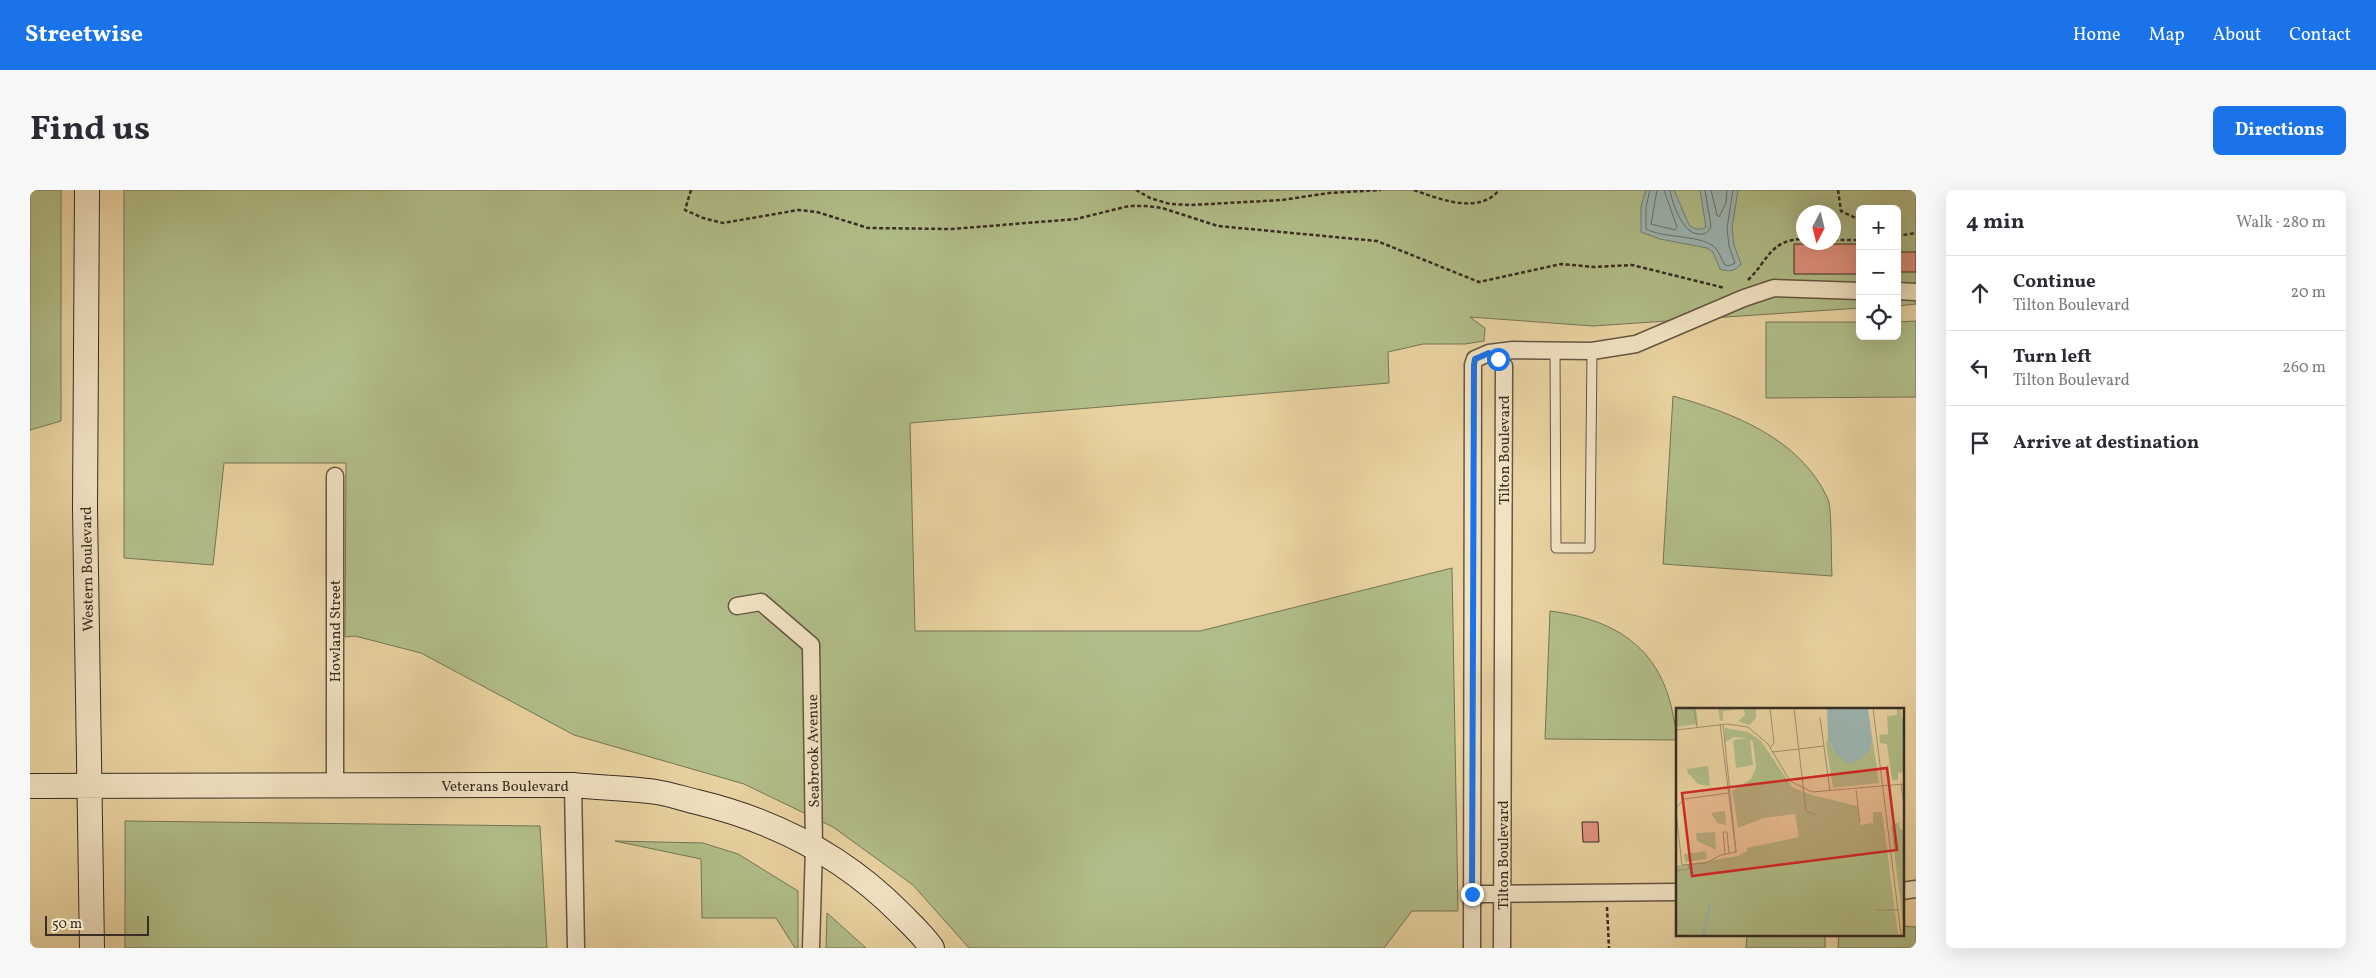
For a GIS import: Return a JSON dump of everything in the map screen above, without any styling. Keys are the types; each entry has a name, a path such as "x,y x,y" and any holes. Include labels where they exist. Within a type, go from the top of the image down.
{"main road":[{"name":"Western Boulevard","path":"87,190 85,509 91,787 92,948"},
{"name":"Veterans Boulevard","path":"30,786 335,787 573,785 657,792 735,811 776,827 814,847 855,873 884,897 932,948"}],"street":[{"path":"1489,353 1513,350 1592,351 1636,344 1744,298 1774,288 1856,291"},
{"path":"1901,291 1916,292"},
{"name":"Tilton Boulevard","path":"1472,948 1474,365 1475,359 1489,353 1504,366 1502,948"},
{"name":"Howland Street","path":"335,476 335,787"},
{"name":"Seabrook Avenue","path":"737,606 761,602 811,646 814,847 811,948"},
{"path":"573,785 576,948"},
{"path":"1472,894 1676,892"}],"lane":[{"path":"1555,351 1556,548 1590,548 1592,351"}],"path":[{"path":"691,190 685,210 703,218 723,223 798,210 817,212 868,228 952,229 1076,219 1129,206 1146,206 1162,208 1218,226 1377,241 1479,282 1561,264 1594,267 1632,265 1721,289 1731,288"},
{"path":"1136,190 1150,198 1170,204 1191,205 1282,200 1329,193 1380,190"},
{"path":"1414,190 1454,202 1475,203 1492,198 1499,190"},
{"path":"1838,190 1841,211 1856,218"},
{"path":"1901,236 1916,234"},
{"path":"1748,280 1771,250 1792,239 1796,239"},
{"path":"1841,240 1856,240"},
{"path":"1607,892 1609,948"}],"green space":[{"path":"30,190 61,190 61,421 30,430"},
{"path":"124,190 1916,190 1916,304 1901,306 1901,205 1856,205 1856,308 1593,326 1470,317 1485,328 1484,341 1465,344 1423,344 1388,352 1389,383 910,423 915,631 1200,631 1452,568 1458,911 1412,911 1384,948 969,948 913,885 833,827 744,784 574,735 421,653 355,636 345,637 346,463 224,463 213,565 124,558"},
{"path":"1916,321 1916,397 1766,398 1766,322 1856,322 1856,340 1901,340 1901,322"},
{"path":"1673,396 1719,411 1762,431 1782,444 1816,478 1829,504 1832,576 1663,564"},
{"path":"1550,611 1593,621 1612,629 1629,639 1644,652 1656,668 1665,687 1676,729 1676,740 1545,739"},
{"path":"125,821 540,826 547,948 125,948"},
{"path":"615,841 703,843 738,854 798,891 798,948 795,948 776,918 702,918 701,859"},
{"path":"827,913 866,948 826,948"},
{"path":"1904,926 1916,927 1916,948 1838,948 1839,936 1904,936"},
{"path":"1747,936 1825,936 1825,948 1746,948"}],"water":[{"path":"1646,190 1674,190 1689,225 1699,229 1706,227 1700,190 1738,190 1732,228 1734,245 1741,264 1739,267 1729,271 1720,269 1713,252 1707,248 1660,239 1641,232 1641,206"}],"building":[{"path":"1794,244 1796,244 1796,250 1841,250 1841,244 1856,244 1856,274 1794,274"},
{"path":"1901,252 1916,252 1916,272 1901,272"},
{"path":"1582,822 1598,822 1599,842 1583,842"}],"route":[{"path":"1472,894 1474,365 1475,359 1489,353 1498,359"}]}
